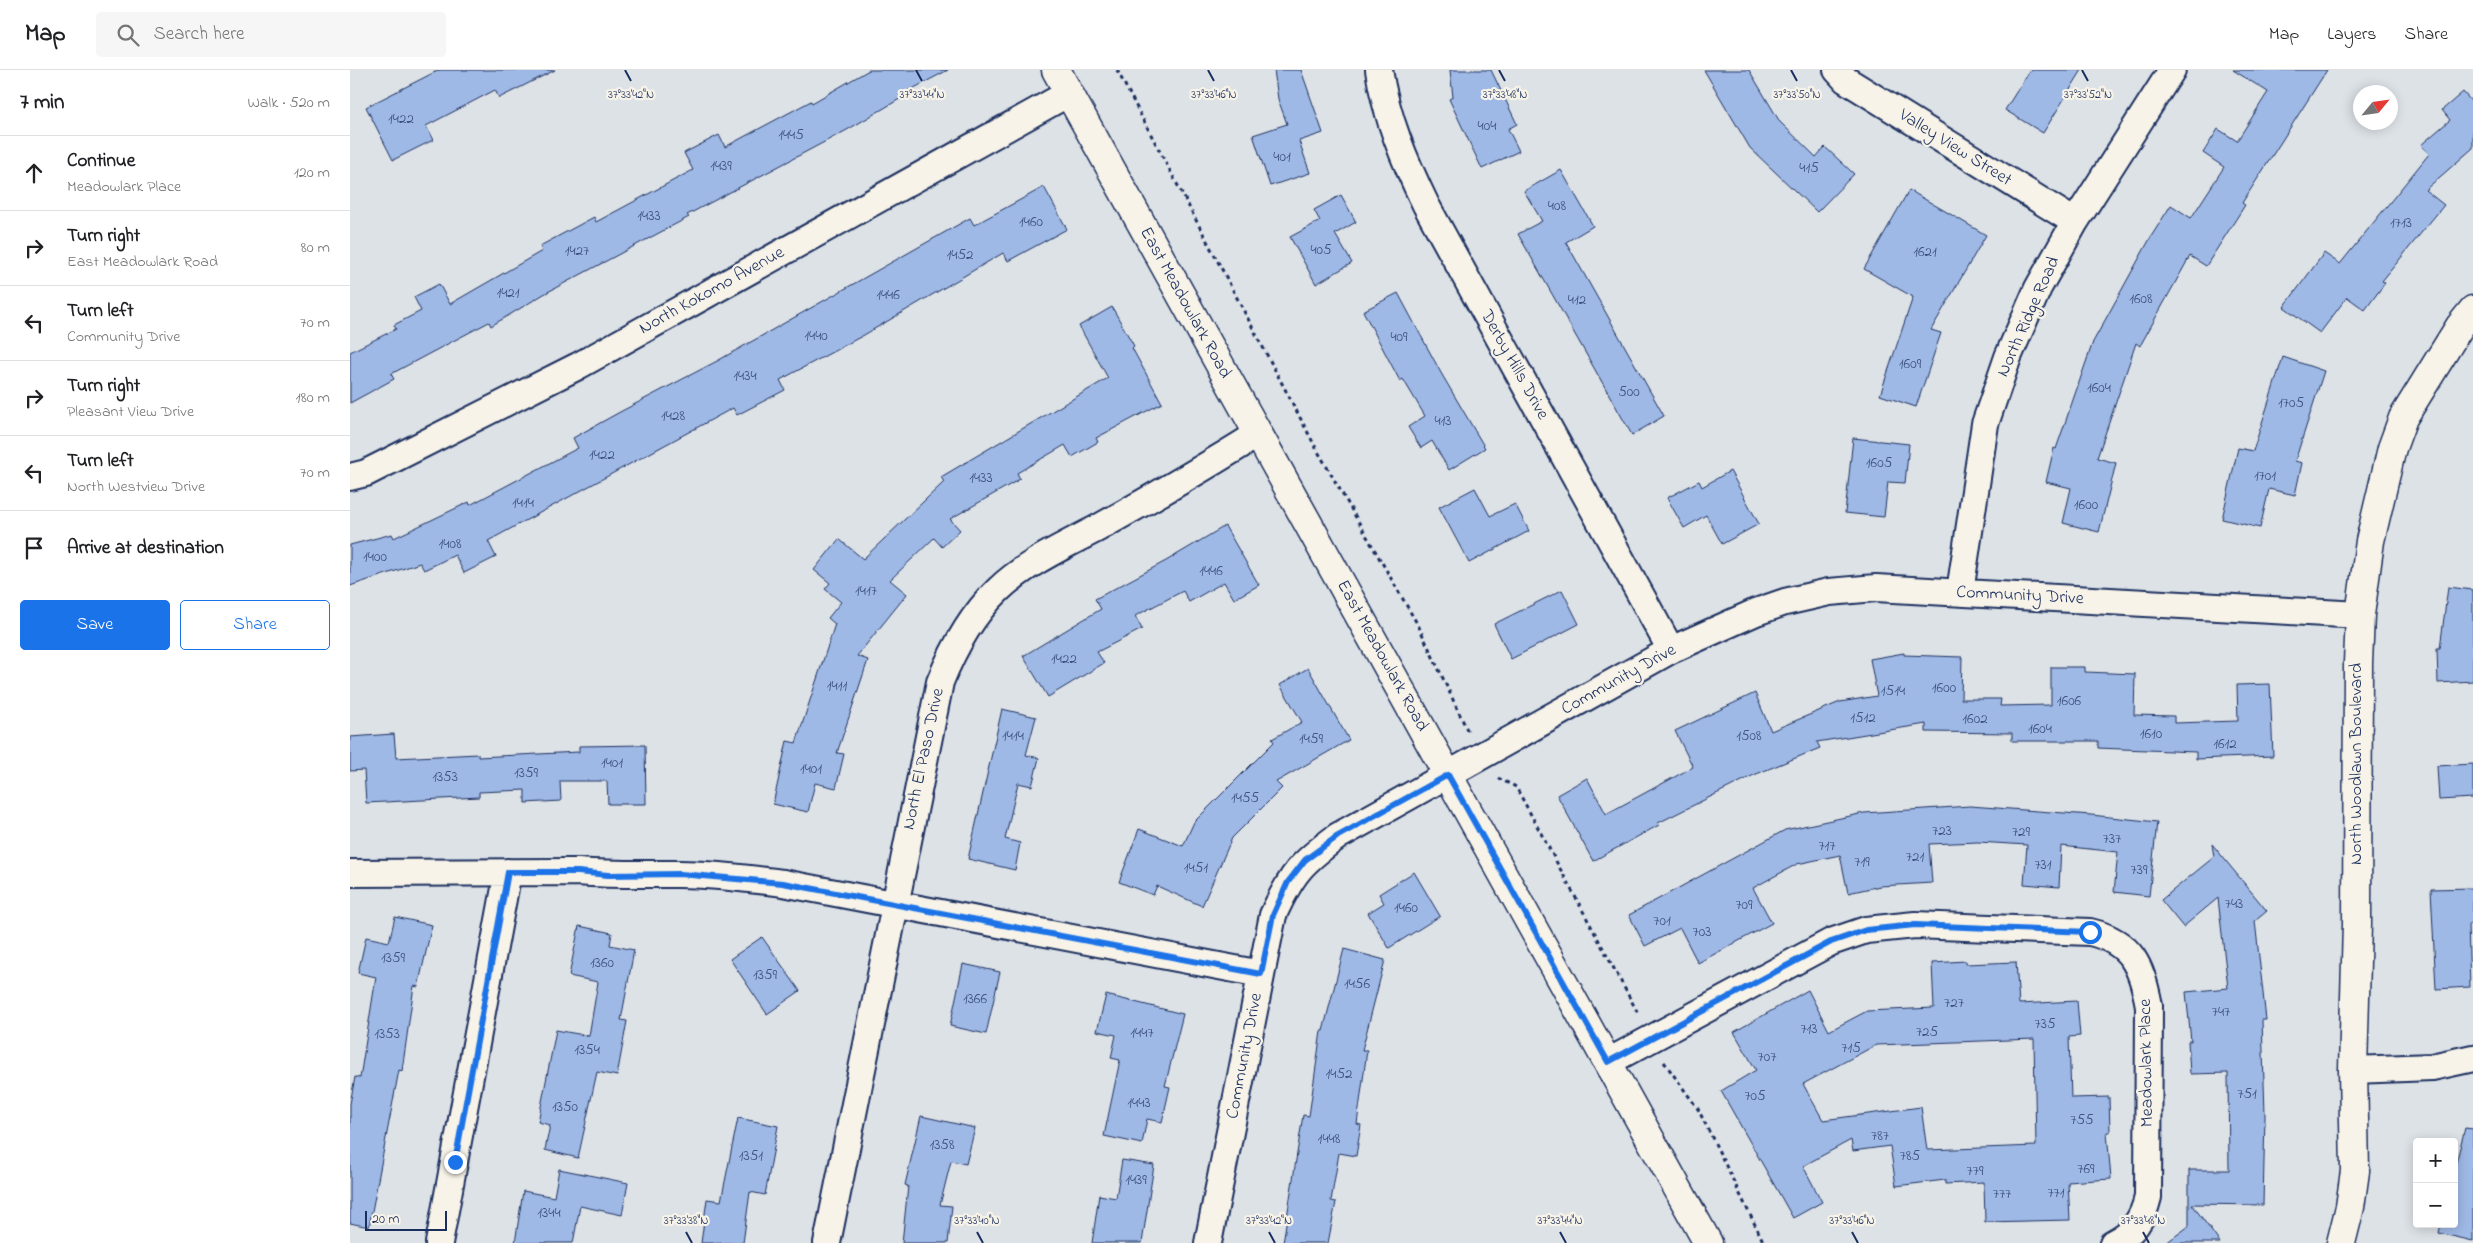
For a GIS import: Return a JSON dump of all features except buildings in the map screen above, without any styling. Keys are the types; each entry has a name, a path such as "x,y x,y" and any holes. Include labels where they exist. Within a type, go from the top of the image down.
{"main road":[{"name":"East Meadowlark Road","path":"1062,82 1708,1243"},
{"name":"North Woodlawn Boulevard","path":"2341,1243 2350,1207 2355,1170 2353,1070 2357,924 2358,664 2360,615 2372,530 2392,448 2403,418 2460,326 2473,310"}],"street":[{"name":"Derby Hills Drive","path":"1379,70 1390,117 1408,167 1426,204 1671,650"},
{"name":"Valley View Street","path":"1837,70 1846,80 2075,222"},
{"name":"North Ridge Road","path":"1960,592 1986,424 2008,357 2034,297 2075,222 2172,70"},
{"name":"North Kokomo Avenue","path":"350,478 366,473 578,366 1062,82"},
{"name":"North El Paso Drive","path":"827,1243 940,682 954,647 974,615 999,588 1028,567 1194,474 1258,434"},
{"name":"Community Drive","path":"1208,1243 1273,915 1288,882 1305,860 1338,836 1671,650 1756,612 1814,595 1876,588 2360,615"},
{"path":"439,1243 508,872"},
{"path":"350,873 578,872 608,875 680,874 748,878 1261,974"},
{"name":"Meadowlark Place","path":"1608,1062 1831,942 1866,930 1915,925 2090,932 2108,936 2124,946 2134,959 2144,982 2149,1006 2148,1197 2144,1214 2134,1229 2113,1243"},
{"path":"2353,1070 2432,1067 2473,1058"}],"path":[{"path":"1117,70 1316,448 1419,627 1461,720"},
{"path":"1494,777 1516,787 1642,1021"},
{"path":"1661,1058 1698,1109 1764,1243"}],"route":[{"path":"455,1162 508,872 578,872 608,875 680,874 748,878 783,883 1261,974 1273,915 1288,882 1305,860 1338,836 1448,775 1608,1062 1831,942 1866,930 1890,926 1915,925 2090,932"}]}
